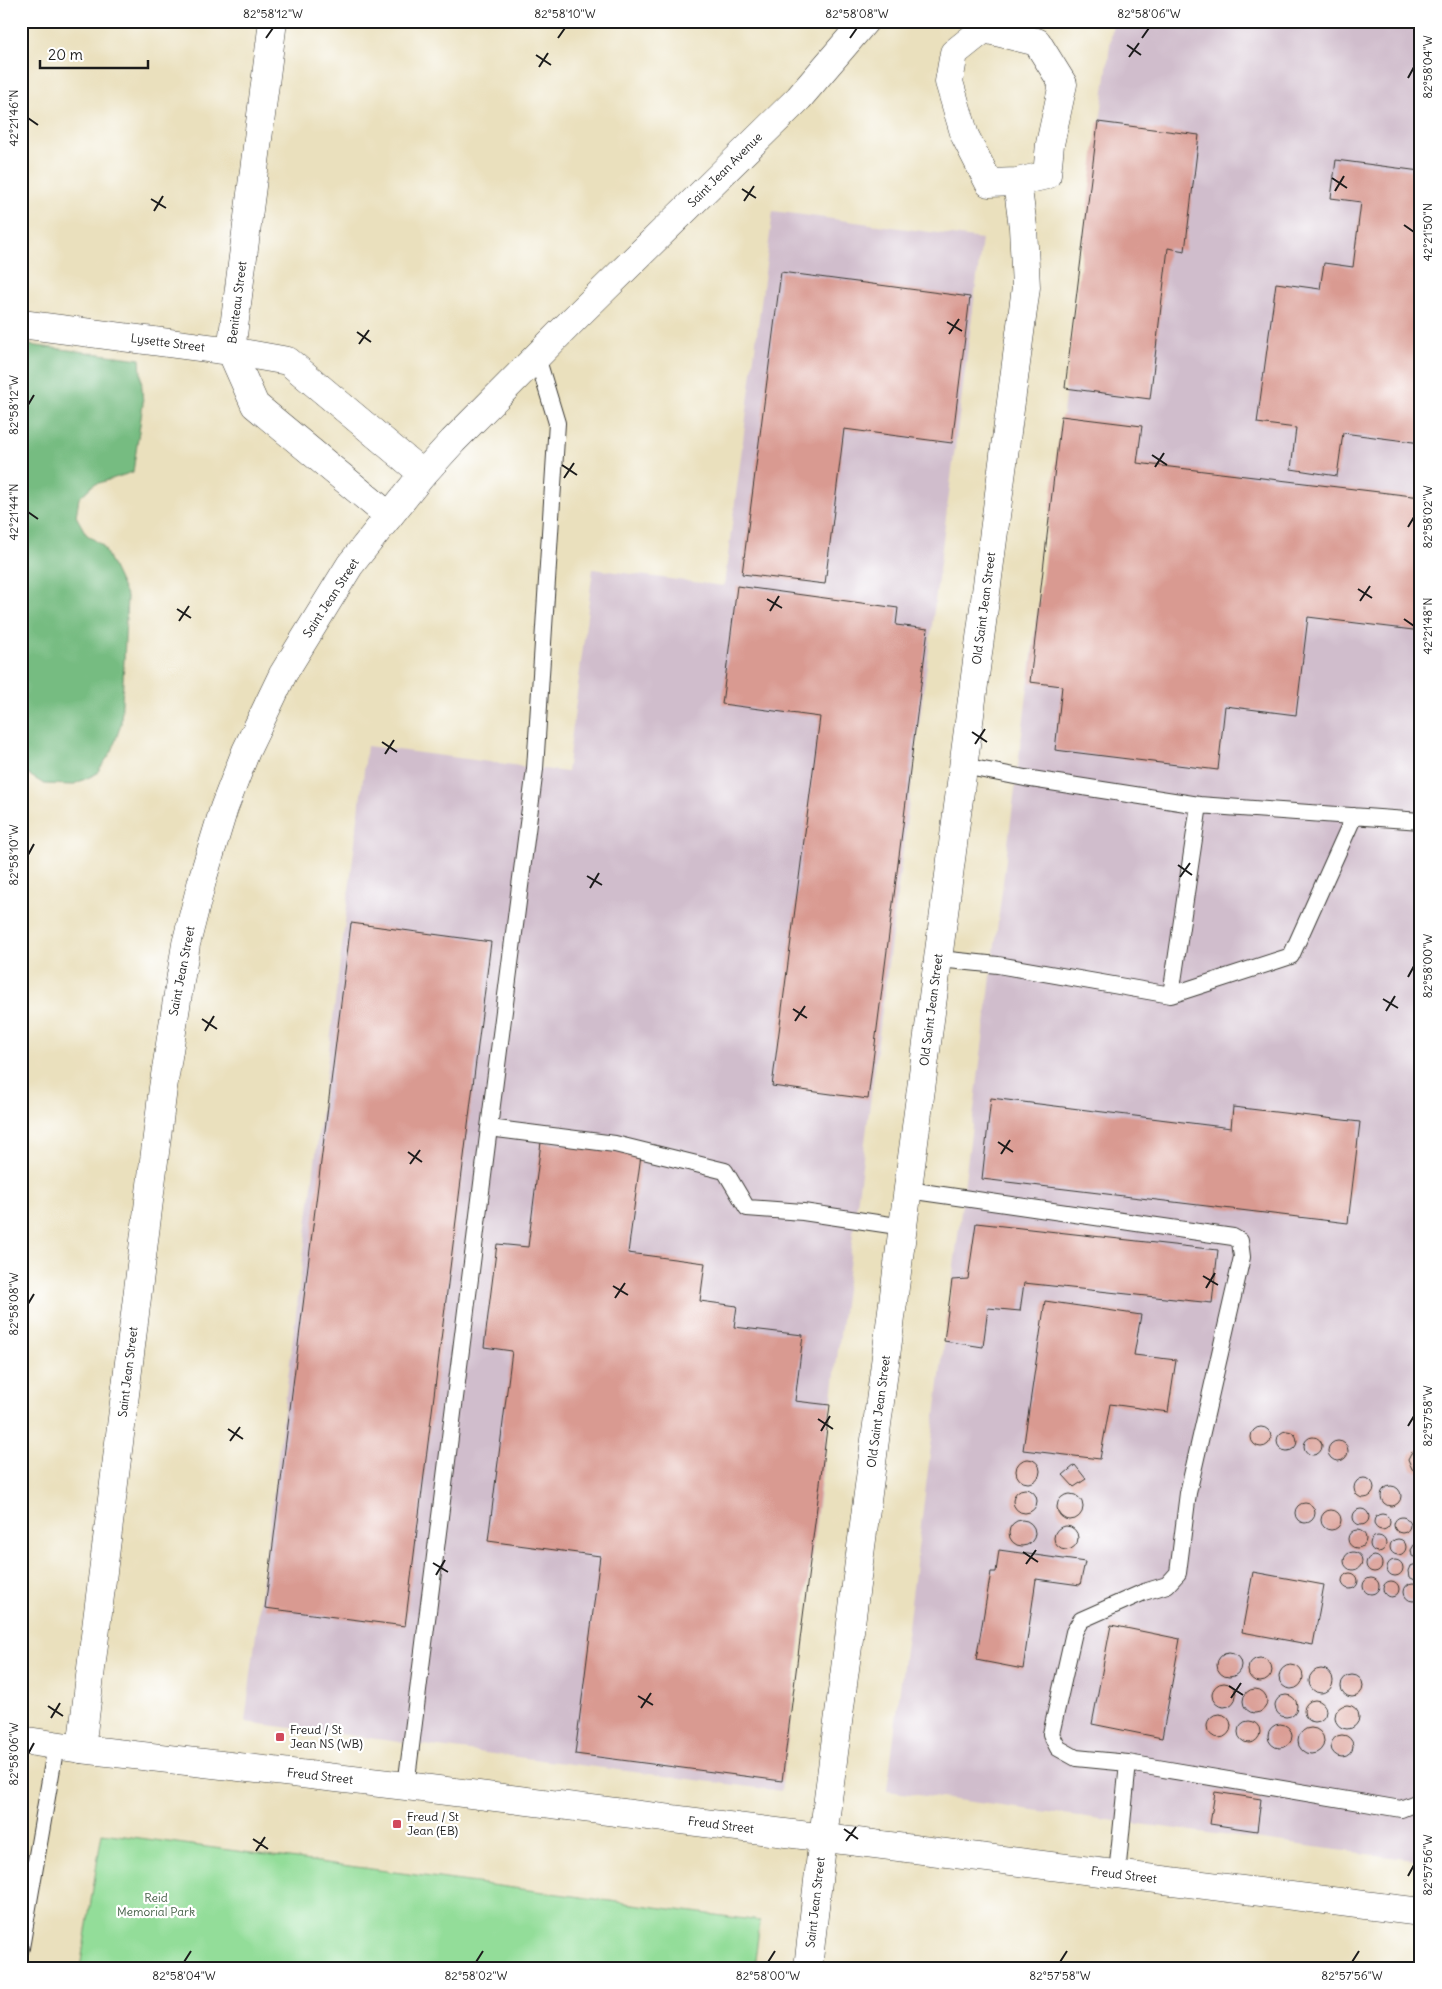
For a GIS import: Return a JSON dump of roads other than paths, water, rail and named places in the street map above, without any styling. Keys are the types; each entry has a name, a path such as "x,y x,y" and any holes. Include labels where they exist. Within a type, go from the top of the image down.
{"street":[{"name":"Beniteau Street","path":"273,21 231,351 288,361 423,474"},
{"name":"Saint Jean Avenue","path":"580,313 798,98 865,21"},
{"path":"984,29 1036,42 1063,84 1050,144 1047,175 1017,182 989,183 965,136 949,82 954,53 984,29"},
{"name":"Old Saint Jean Street","path":"823,1837 1026,287 1017,182"},
{"name":"Saint Jean Street","path":"69,1747 163,1088 186,944 203,877 224,808 246,750 283,674 350,566 423,474 453,441 580,313"},
{"name":"Lysette Street","path":"21,324 231,351"},
{"path":"231,351 255,405 389,516"},
{"name":"Freud Street","path":"21,1740 823,1837 1421,1912"},
{"name":"Saint Jean Street","path":"808,1968 823,1837"}],"lane":[{"path":"406,1786 535,769 557,423 537,357"},
{"path":"964,766 1025,778 1199,805 1421,821"},
{"path":"1171,995 1199,805"},
{"path":"939,959 998,966 1171,995 1291,956 1354,816"},
{"path":"489,1128 615,1144 724,1171 747,1208 803,1212 904,1227"},
{"path":"908,1190 1233,1237 1240,1241 1242,1257 1188,1493 1178,1573 1167,1585 1144,1592 1081,1620 1074,1632 1051,1734 1058,1748 1076,1758 1128,1763 1401,1809 1418,1802 1421,1798"},
{"path":"21,1948 69,1747"},
{"path":"1117,1874 1128,1763"}],"place":[{"name":"Freud / St Jean NS (WB)","path":"280,1737"},
{"name":"Freud / St Jean (EB)","path":"397,1824"}],"park label":[{"name":"Reid Memorial Park","path":"156,1905"}]}
